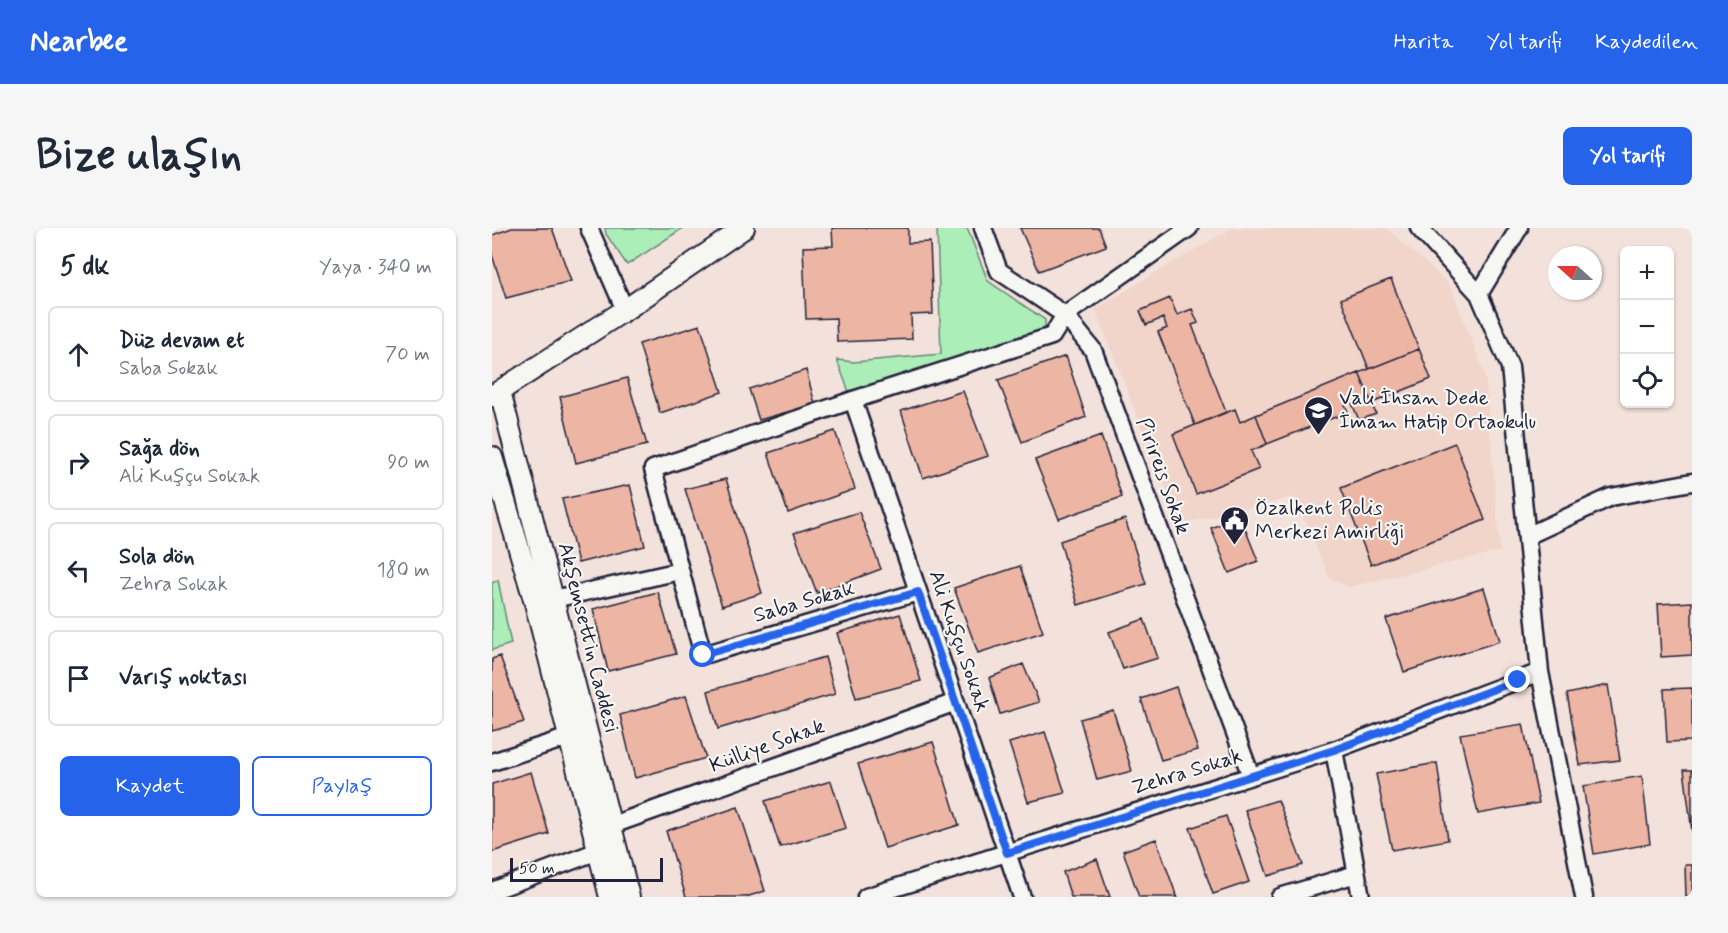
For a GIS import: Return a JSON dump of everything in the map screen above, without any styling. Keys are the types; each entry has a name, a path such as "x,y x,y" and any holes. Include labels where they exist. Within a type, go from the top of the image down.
{"street":[{"path":"589,228 625,309"},
{"path":"496,394 744,228"},
{"name":"Pirireis Sokak","path":"982,228 999,271 1065,315 1093,350 1251,776"},
{"path":"544,601 680,571 653,469 853,400 1052,336 1065,315 1189,228"},
{"path":"1419,228 1479,294 1510,368 1540,672 1584,897"},
{"path":"1479,294 1519,228"},
{"name":"Akşemsettin Caddesi","path":"496,394 544,601 602,828 598,851 610,897"},
{"name":"Ali Kuşçu Sokak","path":"853,400 1022,897"},
{"name":"Akşemsettin Caddesi","path":"492,457 544,601 569,737 629,897"},
{"path":"1527,536 1611,497 1692,482"},
{"name":"Saba Sokak","path":"680,571 703,655 918,592"},
{"name":"Zehra Sokak","path":"866,897 1334,750 1540,672"},
{"name":"Külliye Sokak","path":"602,828 956,702"},
{"path":"492,762 569,737"},
{"path":"1334,750 1360,897"},
{"path":"492,891 598,851"},
{"path":"1280,897 1356,874"}],"shaded area":[{"name":"Vali İhsan Dede İmam Hatip Ortaokulu","path":"1232,228 1386,228 1450,285 1485,374 1500,551 1349,587 1329,577 1295,497 1180,524 1095,309"}],"green space":[{"path":"605,228 683,228 627,265 606,234"},
{"path":"937,228 967,228 988,281 1045,320 1045,329 849,392 837,360 854,362 941,354"},
{"path":"498,580 511,644 492,650 492,583"}],"building":[{"path":"512,228 552,228 571,281 506,298 492,255 492,235"},
{"path":"832,228 908,228 908,243 930,242 933,314 911,315 912,339 837,342 836,318 806,319 803,247 833,246"},
{"path":"1020,228 1099,228 1106,246 1039,271"},
{"path":"1391,279 1419,349 1369,369 1341,299"},
{"path":"1170,298 1177,315 1192,309 1198,323 1192,325 1226,412 1195,425 1158,332 1167,328 1163,318 1146,325 1140,311"},
{"path":"700,325 722,392 660,413 639,344"},
{"path":"1419,349 1431,379 1372,403 1359,373"},
{"path":"1066,356 1086,417 1022,442 998,380"},
{"path":"806,370 815,404 759,420 749,389"},
{"path":"1359,373 1376,414 1359,420 1351,401 1345,404 1348,412 1267,444 1256,415"},
{"path":"627,378 647,445 576,463 560,397"},
{"path":"963,391 988,456 923,478 901,411"},
{"path":"1235,409 1240,422 1256,415 1267,444 1251,451 1259,469 1196,494 1173,434"},
{"path":"835,431 855,489 788,513 768,453"},
{"path":"1101,436 1122,497 1059,519 1035,460"},
{"path":"1455,443 1485,520 1371,565 1341,488"},
{"path":"726,479 762,593 722,606 685,489"},
{"path":"630,485 645,546 578,563 562,499"},
{"path":"859,512 881,569 817,593 794,533"},
{"name":"Özalkent Polis Merkezi Amirliği","path":"1240,516 1258,561 1229,573 1211,528"},
{"path":"1125,519 1146,584 1078,605 1060,541"},
{"path":"1020,566 1043,632 978,653 954,588"},
{"path":"1484,588 1500,641 1404,672 1386,619"},
{"path":"658,592 676,654 608,671 593,609"},
{"path":"1692,602 1692,655 1661,657 1658,604"},
{"path":"900,614 921,681 856,698 837,633"},
{"path":"1144,619 1158,658 1123,669 1109,632"},
{"path":"500,656 524,722 492,731 492,659"},
{"path":"825,657 835,694 718,729 708,691"},
{"path":"1023,664 1039,702 1000,714 989,678"},
{"path":"1608,685 1620,760 1580,765 1567,694"},
{"path":"1176,687 1198,750 1161,760 1141,699"},
{"path":"1692,688 1692,741 1667,742 1664,689"},
{"path":"686,696 706,758 635,778 620,715"},
{"path":"1113,710 1132,771 1097,780 1080,719"},
{"path":"1523,724 1539,803 1478,814 1460,734"},
{"path":"1045,732 1065,793 1028,802 1009,743"},
{"path":"933,742 959,825 885,848 858,764"},
{"path":"1437,763 1448,840 1392,850 1376,774"},
{"path":"1684,770 1692,770 1692,832"},
{"path":"531,772 549,834 492,852 492,784"},
{"path":"1642,776 1650,844 1594,854 1583,786"},
{"path":"831,781 846,828 780,847 765,801"},
{"path":"1278,800 1303,865 1268,876 1245,810"},
{"path":"738,807 765,891 746,897 686,897 666,831"},
{"path":"1226,816 1249,882 1213,894 1190,828"},
{"path":"1156,839 1177,897 1139,897 1123,851"},
{"path":"1097,859 1110,897 1071,897 1063,872"},
{"path":"1685,865 1692,865 1692,897 1686,897"}],"place":[{"name":"Vali İhsan Dede İmam Hatip Ortaokulu","path":"1318,436"},
{"name":"Özalkent Polis Merkezi Amirliği","path":"1234,546"}],"route":[{"path":"703,655 918,592 1007,853 1334,750 1518,680"}]}
